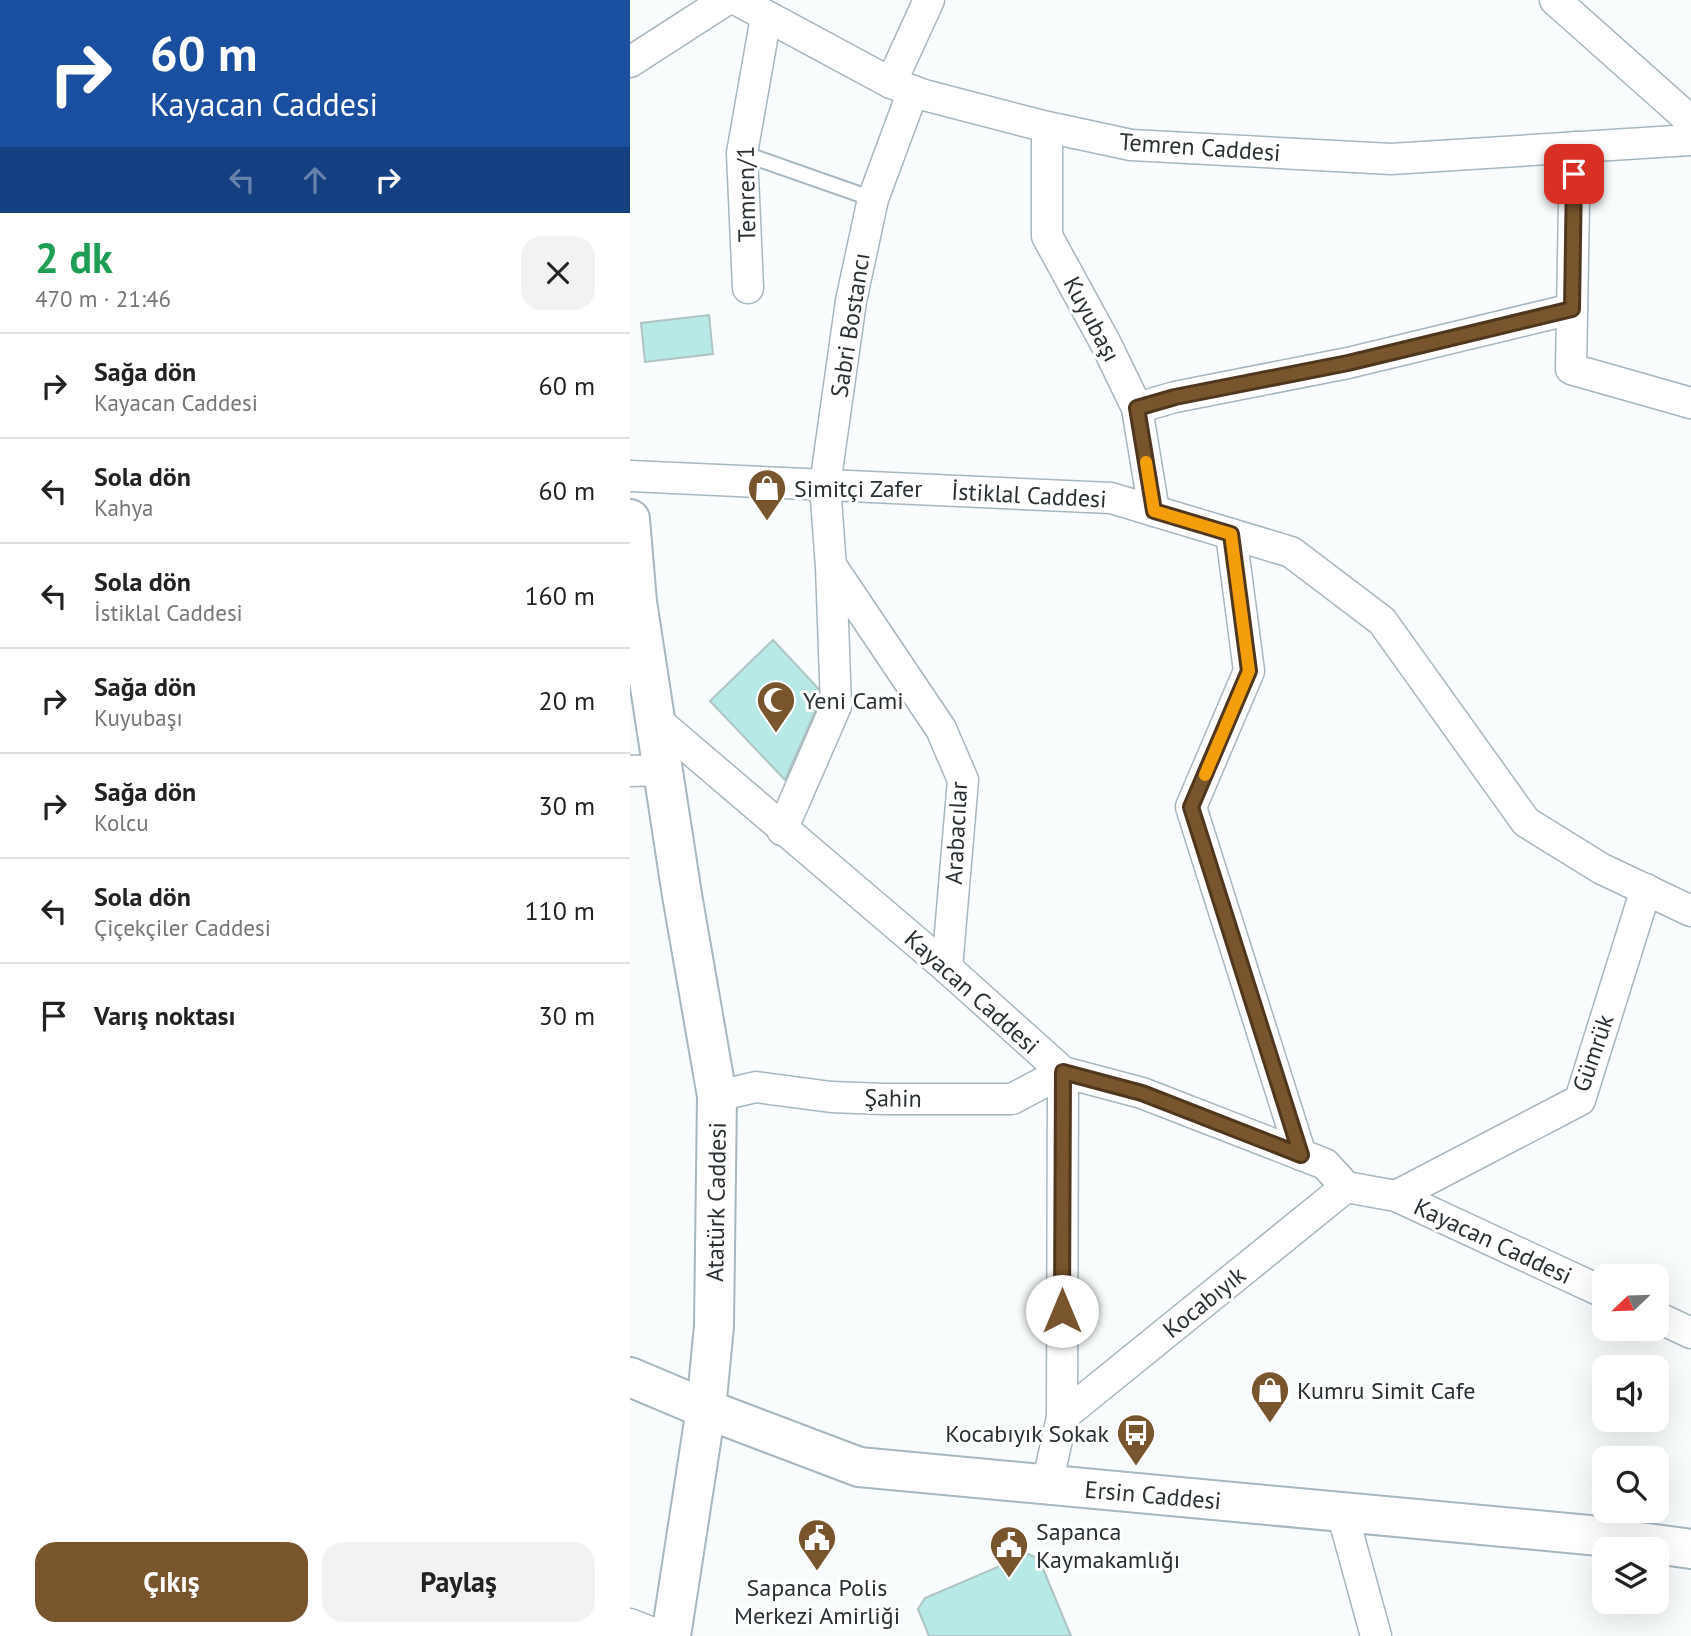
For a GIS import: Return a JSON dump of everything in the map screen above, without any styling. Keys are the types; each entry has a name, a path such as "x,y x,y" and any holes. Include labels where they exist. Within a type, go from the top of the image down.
{"street":[{"path":"630,62 726,0"},
{"name":"Temren Caddesi","path":"737,0 902,87 1048,127 1131,145 1391,159 1691,140"},
{"name":"Sabri Bostancı","path":"831,567 825,485 851,301 902,87 929,0"},
{"path":"1555,0 1691,121"},
{"name":"Temren/1","path":"748,288 741,153 766,17"},
{"name":"Kuyubaşı","path":"1048,127 1047,236 1106,344 1137,408 1154,511"},
{"path":"1575,148 1571,369 1691,402"},
{"path":"1137,408 1175,397 1348,363 1572,309"},
{"name":"İstiklal Caddesi","path":"630,476 1111,498 1291,552 1382,621 1526,822 1602,869 1691,911"},
{"name":"Atatürk Caddesi","path":"630,519 637,602 656,720 647,770 682,895 718,1096 715,1326 706,1409 671,1636"},
{"path":"1231,534 1249,671 1191,807 1301,1155"},
{"path":"782,830 836,706 831,567"},
{"name":"Arabacılar","path":"831,567 942,729 963,780 947,968"},
{"name":"Kayacan Caddesi","path":"656,720 947,968 1063,1072 1142,1093 1325,1164 1346,1187 1396,1196 1592,1287"},
{"name":"Gümrük","path":"1396,1196 1580,1100 1646,889"},
{"path":"1047,1485 1062,1417 1063,1072"},
{"name":"Şahin","path":"718,1096 756,1087 831,1097 1012,1099 1063,1072"},
{"name":"Kocabıyık","path":"1062,1417 1346,1187"},
{"path":"1670,1323 1691,1333"},
{"name":"Ersin Caddesi","path":"630,1377 859,1467 1686,1545"},
{"path":"1342,1512 1376,1636"},
{"path":"630,1624 660,1636"}],"lane":[{"path":"741,153 873,200"}],"building":[{"path":"709,315 713,354 645,362 641,323"},
{"name":"Yeni Cami","path":"773,640 818,688 817,707 785,780 710,701"},
{"name":"Sapanca Kaymakamlığı","path":"1028,1554 1039,1559 1071,1636 929,1636 918,1609 925,1598"}],"slow traffic":[{"path":"1146,462 1154,511 1231,534 1249,671 1205,775"}],"place":[{"name":"Simitçi Zafer","path":"767,522"},
{"name":"Yeni Cami","path":"776,734"},
{"name":"Kumru Simit Cafe","path":"1270,1424"},
{"name":"Kocabıyık Sokak","path":"1136,1467"},
{"name":"Sapanca Polis Merkezi Amirliği","path":"817,1572"},
{"name":"Sapanca Kaymakamlığı","path":"1009,1579"}],"route":[{"path":"1062,1311 1063,1072 1142,1093 1301,1155 1191,807 1249,671 1231,534 1154,511 1137,408 1175,397 1348,363 1572,309 1574,174"}]}
